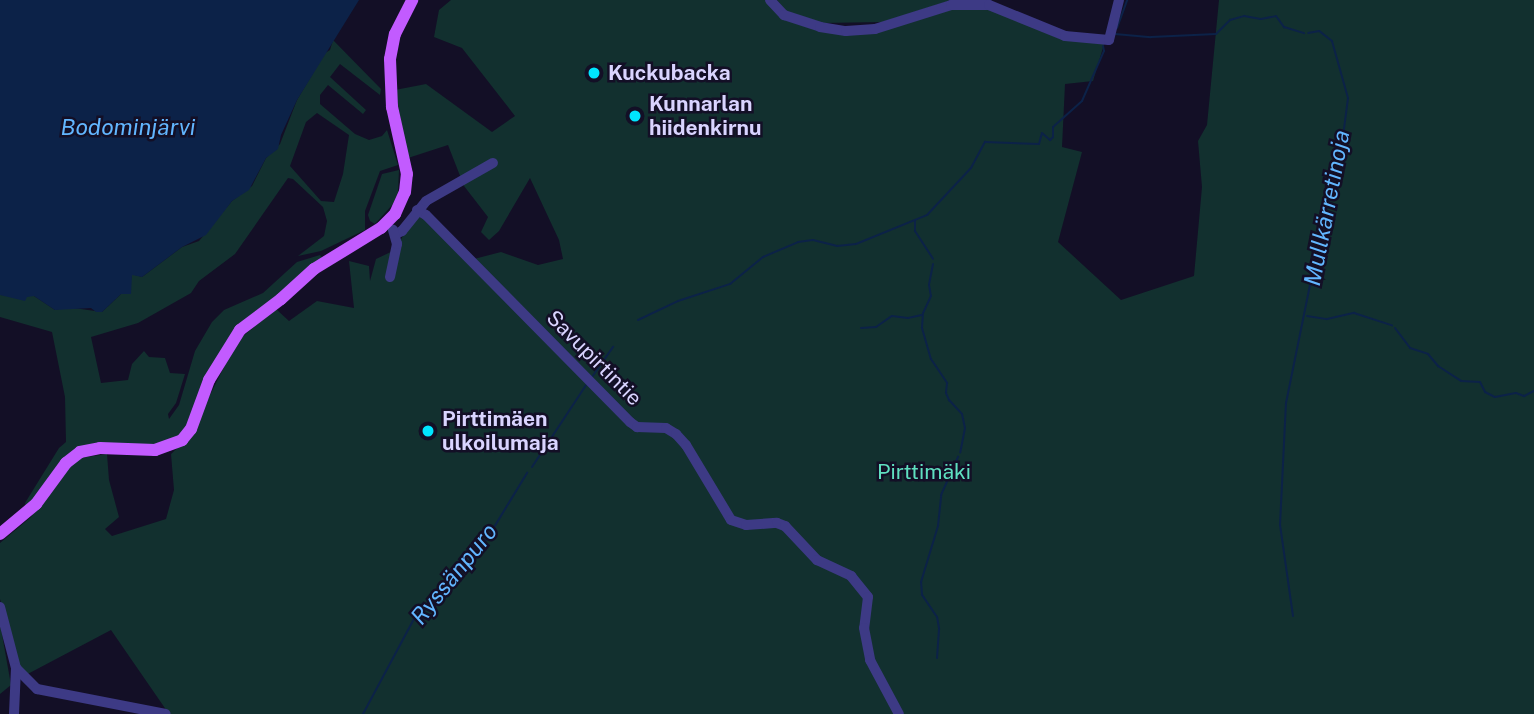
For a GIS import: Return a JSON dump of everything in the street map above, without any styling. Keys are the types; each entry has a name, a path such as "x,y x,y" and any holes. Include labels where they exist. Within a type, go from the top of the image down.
{"main road":[{"path":"0,534 36,504 66,463 80,452 100,448 155,450 182,440 191,429 209,380 240,330 281,299 314,269 388,222 403,198 407,174 392,107 390,59 395,34 412,0"}],"street":[{"path":"770,0 784,15 820,27 846,31 875,29 951,5 994,2 1065,36 1108,40 1119,0"},
{"path":"396,234 402,231 426,201 493,163"},
{"name":"Savupirtintie","path":"417,210 426,215 630,422 637,427 666,428 676,434 686,445 730,520 746,525 777,523 785,526 817,560 851,576 868,597 864,628 870,660 899,714"},
{"path":"388,222 396,234 390,277"},
{"path":"0,607 16,668 14,714"},
{"path":"16,668 37,690 166,714"}],"green space":[{"name":"Pirttimäki","path":"451,0 768,0 781,15 843,35 951,9 990,10 1063,38 1105,41 1093,81 1065,84 1062,147 1082,152 1058,242 1121,300 1194,276 1202,187 1198,141 1207,125 1219,0 1534,0 1534,714 169,714 111,630 22,677 0,599 0,543 31,517 63,473 80,458 107,454 109,480 119,517 105,529 112,536 166,519 174,490 171,454 189,437 237,341 276,309 289,321 317,301 354,308 349,261 369,266 370,281 376,259 395,250 419,207 474,259 501,252 538,265 563,259 559,240 530,178 499,231 489,240 481,232 488,217 464,186 448,145 408,158 395,90 426,84 492,132 515,116 462,48 434,37 439,10"},
{"path":"777,0 949,1 883,22 822,23 786,11"},
{"path":"333,40 381,89 380,95 340,64 330,77 366,110 363,114 328,85 320,95 320,104 355,134 369,140 382,136 387,130 398,165 380,171 365,211 365,230 321,251 298,256 324,236 327,221 323,207 293,179 288,178 235,254 199,281 191,293 138,323 91,337 101,383 128,380 132,364 144,351 149,357 165,358 170,373 185,374 176,403 168,414 169,419 179,405 195,351 212,322 224,310 263,293 297,262 320,255 323,259 242,324 190,425 172,444 81,449 27,510 25,503 59,448 66,442 65,397 52,332 0,317 0,295 34,296 55,310 67,307 102,312 121,294 129,293 132,274 142,277 182,247 199,241 232,201 252,186 266,158 280,144 297,100 325,53 330,50","holes":["317,113 349,135 343,174 334,202 321,201 290,166 306,122"]},
{"path":"399,170 398,192 393,204 375,224 370,221 368,215 382,174"},
{"path":"0,623 11,685 0,694"}],"water":[{"name":"Bodominjärvi","path":"0,0 359,0 297,100 281,135 278,149 266,158 249,190 232,201 206,235 182,247 142,277 132,275 131,294 121,294 102,312 96,312 91,308 55,310 34,296 27,297 25,301 0,295"}],"waterway":[{"name":"Ryssänpuro","path":"1117,28 1127,0"},
{"name":"Mullkärretinoja","path":"1115,34 1151,37 1216,34 1230,20 1244,16 1261,19 1276,16 1284,27 1304,33"},
{"name":"Mullkärretinoja","path":"1293,616 1280,525 1286,403 1321,231 1341,152 1348,98 1332,41 1319,31 1308,33"},
{"name":"Ryssänpuro","path":"638,320 678,301 730,284 763,257 798,242 813,240 837,246 856,244 927,215 971,168 985,142 1039,144 1042,133 1050,140 1053,137 1053,127 1082,101 1104,51 1103,46"},
{"path":"915,220 915,231 933,259"},
{"path":"933,264 929,285 931,296 923,313 922,328 931,359 947,383 946,393 949,400 962,414 965,428 960,453"},
{"name":"Mullkärretinoja","path":"1307,316 1327,319 1354,313 1392,325"},
{"path":"861,328 876,327 892,316 908,318 922,315"},
{"name":"Mullkärretinoja","path":"1395,328 1410,348 1428,354 1438,366 1461,381 1480,382 1485,392 1495,397 1516,393 1524,396 1534,391"},
{"name":"Ryssänpuro","path":"592,377 613,347"},
{"name":"Ryssänpuro","path":"532,467 586,385"},
{"path":"937,658 937,617 922,595 921,582 938,526 941,495 958,457"},
{"name":"Ryssänpuro","path":"363,714 415,617 482,547 527,473"}],"place":[{"name":"Kuckubacka","path":"594,73"},
{"name":"Kunnarlan hiidenkirnu","path":"635,116"},
{"name":"Pirttimäen ulkoilumaja","path":"428,431"}]}
